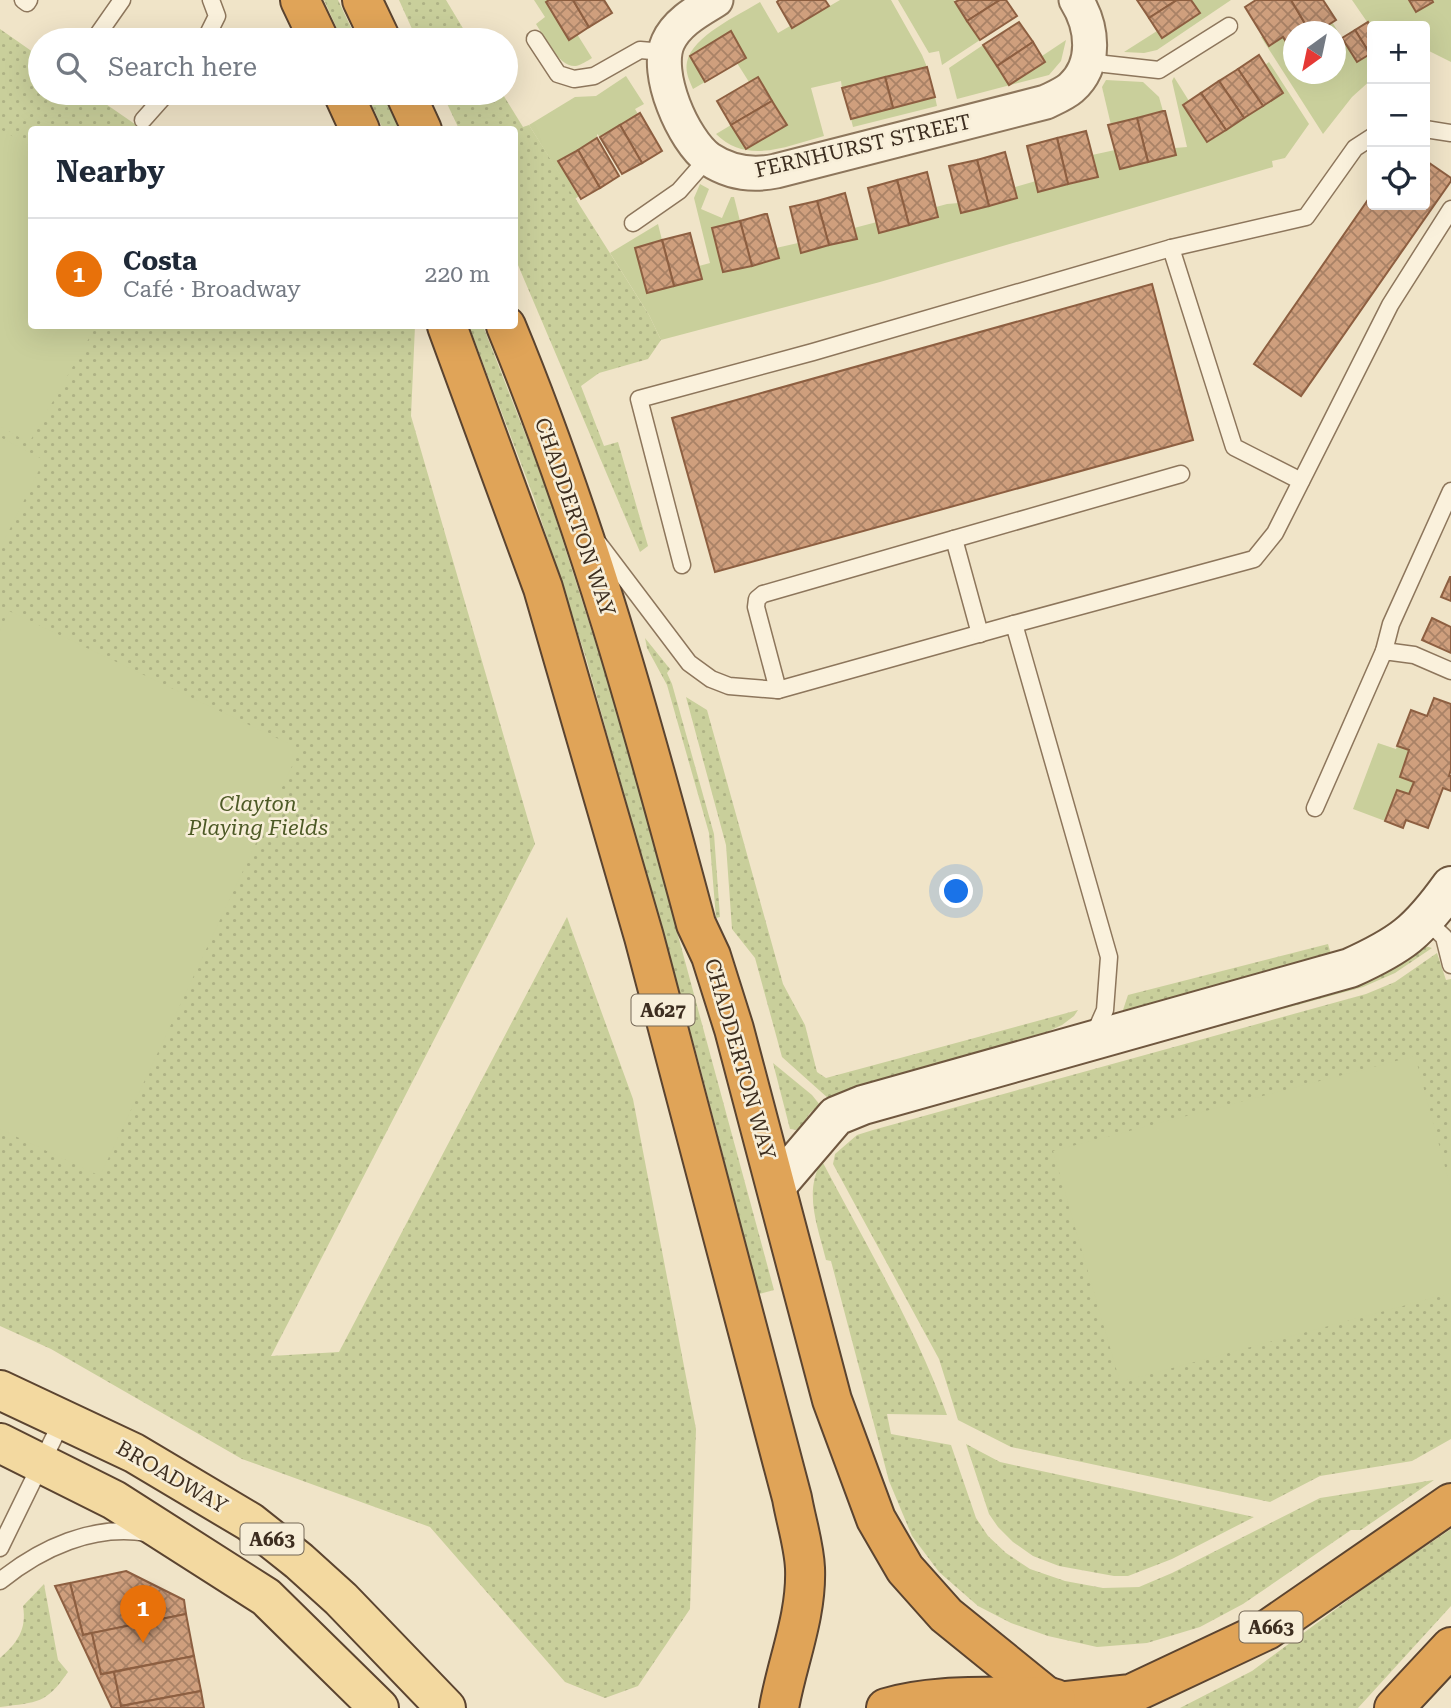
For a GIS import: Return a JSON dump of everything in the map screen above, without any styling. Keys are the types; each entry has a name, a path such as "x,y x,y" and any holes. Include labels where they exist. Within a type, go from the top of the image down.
{"highway":[{"path":"300,0 313,28"},
{"path":"362,0 375,28"},
{"path":"349,105 358,126"},
{"path":"411,105 420,126"},
{"name":"A627","path":"448,329 542,588 644,937 792,1498 805,1568 799,1625 784,1678 779,1708"},
{"name":"CHADDERTON WAY","path":"507,329 578,517 641,719 696,924 711,956 734,1029 832,1400 883,1531 905,1569 946,1615 1064,1702"},
{"name":"A663","path":"886,1708 898,1704 946,1699 1064,1702 1131,1693 1267,1630 1451,1503"},
{"path":"1394,1708 1451,1647"}],"main road":[{"name":"BROADWAY","path":"0,1390 134,1453 250,1522 341,1599 446,1708"},
{"name":"A663","path":"0,1443 114,1500 266,1597 379,1708"}],"street":[{"path":"664,52 669,38 679,25 716,0"},
{"path":"1076,0 1088,22 1088,59"},
{"name":"FERNHURST STREET","path":"664,52 666,84 690,139 708,158 747,175 765,174 1046,102 1071,88 1080,77 1088,59"},
{"path":"777,1185 836,1116 863,1105 1350,968 1404,940 1426,920 1451,886"}],"lane":[{"path":"23,0 27,3 29,0"},
{"path":"102,28 122,0"},
{"path":"211,0 217,16 211,28"},
{"path":"1088,59 1105,64 1159,70 1229,26"},
{"path":"535,39 558,74 575,79 594,76 640,50 664,52"},
{"path":"144,120 157,105"},
{"path":"1430,130 1451,133"},
{"path":"682,565 639,398 813,352 1171,248 1306,217 1355,148 1367,140"},
{"path":"633,223 679,191 708,158"},
{"path":"578,517 695,669 711,679 729,685 778,690 1254,559 1275,533 1390,305 1451,209"},
{"path":"1171,248 1234,447 1301,481"},
{"path":"778,690 756,607 757,599 763,594 1181,474"},
{"path":"1315,807 1384,651 1391,624 1451,491"},
{"path":"954,539 980,634"},
{"path":"1014,624 1109,957 1104,1010 1091,1040"},
{"path":"1384,651 1414,655 1451,671"},
{"path":"1426,920 1444,937 1450,961"},
{"path":"0,1548 63,1419"},
{"path":"0,1581 25,1561 66,1542 92,1534 137,1531 173,1537"}],"green space":[{"path":"324,0 338,0 351,28 337,28"},
{"path":"399,0 446,0 463,28 412,28"},
{"path":"534,0 549,0 577,34 592,58 576,66 558,57 536,24 545,17"},
{"path":"840,0 891,0 927,67 842,88 841,81 811,88 824,136 782,148 754,151 741,149 716,134 731,125 786,125 758,77 749,82 737,63 746,57 731,32 690,56 705,82 693,89 687,62 691,52 698,43 717,27 760,2 778,33 790,26 792,28"},
{"path":"898,0 954,0 980,40 942,65 939,51 929,53"},
{"path":"1191,0 1231,0 1157,50 1144,53 1124,52 1157,31 1162,38 1199,14"},
{"path":"1352,0 1409,0 1416,12 1432,0 1451,0 1451,62 1430,52 1430,21 1367,22"},
{"name":"Clayton Playing Fields","path":"0,29 28,49 28,105 107,105 138,126 28,126 28,329 415,329 411,416 535,844 271,1356 339,1352 567,917 633,1099 696,1429 690,1609 638,1686 605,1698 565,1682 430,1527 242,1459 51,1349 0,1326"},
{"path":"1263,36 1269,46 1283,37 1283,71 1261,37"},
{"path":"1066,40 1061,61 1049,75 957,99 949,68 983,45 1010,85 1045,62 1042,56"},
{"path":"1346,44 1357,61 1367,55 1367,84 1352,97 1323,134 1291,84 1346,84"},
{"path":"1269,62 1309,124 1285,158 1272,161 1273,167 880,282 661,340 649,315 610,253 658,224 662,240 635,248 647,293 702,279 699,266 710,263 694,198 700,184 709,189 701,209 722,218 731,197 734,197 740,221 712,228 724,272 779,259 776,248 798,243 802,252 856,239 854,228 877,222 880,232 938,218 936,207 947,204 1017,198 1015,187 1036,181 1039,192 1097,177 1092,155 1115,150 1120,169 1176,155 1175,148 1187,147 1172,81 1174,77 1189,101 1183,105 1207,142 1283,93 1265,65"},
{"path":"626,76 644,104 635,109 638,114 600,137 597,134 597,138 558,161 579,196 575,199 529,125 575,97 596,96"},
{"path":"1106,80 1143,82 1159,97 1163,111 1111,125 1102,87"},
{"path":"935,97 937,106 853,127 851,119"},
{"path":"372,105 388,105 398,126 382,126"},
{"path":"448,105 509,105 523,127 529,125 649,315 661,340 648,359 599,373 581,386 604,446 618,442 648,546 640,552 518,265 518,126 458,126"},
{"path":"0,129 28,145 28,329 94,329 29,443 0,426"},
{"path":"470,329 484,329 544,482 617,710 774,1290 759,1294 699,1063 586,658 534,498"},
{"path":"0,437 44,460 0,549"},
{"path":"9,611 300,749 100,1176 0,1129 0,631"},
{"path":"645,638 670,669 667,673 714,834 720,917 716,918 709,833 667,685 647,648"},
{"path":"686,697 707,710 783,984 805,1025 817,1072 826,1078 1078,1010 1074,1016 1036,1037 850,1089 829,1099 782,1057 755,958 732,929 726,845"},
{"path":"1378,743 1409,750 1400,777 1414,782 1409,794 1397,790 1385,821 1353,809"},
{"path":"1328,944 1332,958 1124,1014 1128,995"},
{"path":"1425,946 1432,948 1395,973 1363,987 883,1118 1394,965"},
{"path":"1437,953 1446,980 1451,979 1451,1439 1412,1461 1320,1476 1270,1502 1011,1447 958,1420 939,1359 833,1164 835,1154 857,1135 873,1130 1366,994 1395,982"},
{"path":"1415,1056 1451,1189 1451,1293 1120,1382 1053,1151"},
{"path":"773,1063 812,1095 820,1105 810,1113 798,1130 790,1129"},
{"path":"822,1161 905,1318 947,1415 887,1414 891,1434 951,1445 976,1518 988,1536 1006,1553 1030,1569 1065,1581 1103,1588 1139,1587 1320,1498 1434,1480 1361,1530 1351,1530 1243,1604 1200,1627 1147,1643 1097,1647 1048,1636 1011,1623 978,1606 939,1572 912,1536 889,1481 831,1261 826,1260 816,1222 813,1185"},
{"path":"966,1444 1000,1462 1254,1517 1172,1559 1128,1576 1059,1566 1033,1556 998,1527 989,1514"},
{"path":"1451,1529 1451,1606 1358,1708 1180,1708 1252,1671 1374,1581"},
{"path":"44,1584 58,1660 68,1672 47,1696 40,1700 0,1707 0,1658 11,1647 22,1629 23,1606"}],"building":[{"path":"573,0 589,27 569,40 546,2"},
{"path":"573,0 604,0 612,13 589,27"},
{"path":"825,0 829,6 792,28 777,2"},
{"path":"1000,0 967,21 955,2"},
{"path":"1000,0 1006,0 1017,16 980,40 967,21"},
{"path":"1137,0 1177,0 1149,18"},
{"path":"1177,0 1191,0 1200,13 1162,38 1149,18"},
{"path":"1256,0 1291,0 1303,21 1283,21 1283,37 1269,46 1245,7"},
{"path":"1291,0 1323,0 1336,20 1334,21 1303,21"},
{"path":"1409,0 1432,0 1433,2 1416,12"},
{"path":"1019,22 1033,42 997,66 983,45"},
{"path":"1367,23 1367,49 1355,30"},
{"path":"1355,30 1367,49 1367,56 1357,62 1346,44 1346,36"},
{"path":"731,31 746,58 705,82 690,56"},
{"path":"1033,42 1045,62 1009,85 997,66"},
{"path":"1259,55 1283,93 1263,106 1238,69"},
{"path":"927,67 935,97 893,108 885,77"},
{"path":"1238,69 1263,106 1244,118 1219,81"},
{"path":"758,77 772,101 731,125 717,101"},
{"path":"885,77 893,108 851,119 842,88"},
{"path":"1219,81 1244,118 1226,130 1201,93"},
{"path":"1201,93 1226,130 1207,142 1183,105"},
{"path":"772,101 787,125 746,149 731,125"},
{"path":"1165,111 1176,155 1148,162 1137,118"},
{"path":"640,113 662,151 642,163 620,125"},
{"path":"1137,118 1148,162 1120,169 1108,125"},
{"path":"620,125 642,163 622,174 600,137"},
{"path":"1086,131 1098,177 1068,184 1057,138"},
{"path":"597,138 619,176 600,188 578,150"},
{"path":"1057,138 1068,184 1038,192 1027,146"},
{"path":"578,150 600,188 581,199 558,161"},
{"path":"1005,152 1017,198 989,206 977,160"},
{"path":"977,160 989,206 961,213 949,166"},
{"path":"1430,163 1451,178 1451,181 1301,396 1254,364 1367,201 1367,210 1430,210"},
{"path":"927,172 938,217 909,225 897,180"},
{"path":"897,180 909,225 879,233 868,188"},
{"path":"845,193 857,239 829,245 817,201"},
{"path":"817,201 829,245 801,253 790,207"},
{"path":"767,214 779,258 752,266 740,221"},
{"path":"740,221 752,266 723,272 712,228"},
{"path":"690,233 702,279 674,286 662,240"},
{"path":"662,240 674,286 647,293 635,248"},
{"path":"1152,284 1193,440 715,572 672,418"},
{"path":"1451,577 1451,601 1441,597"},
{"path":"1432,618 1451,627 1451,653 1422,640"},
{"path":"1434,698 1451,704 1451,791 1443,788 1428,828 1406,820 1403,828 1385,821 1397,790 1409,794 1414,782 1400,777 1409,750 1397,746 1411,710 1427,716"},
{"path":"126,1571 184,1600 186,1614 83,1635 70,1583"},
{"path":"70,1583 83,1635 92,1633 101,1674 114,1672 122,1708 112,1708 55,1586"},
{"path":"186,1614 194,1656 101,1674 92,1633"},
{"path":"194,1656 201,1691 121,1706 114,1672"},
{"path":"201,1691 204,1708 121,1706"}],"place":[{"name":"Costa","path":"143,1643"}]}
